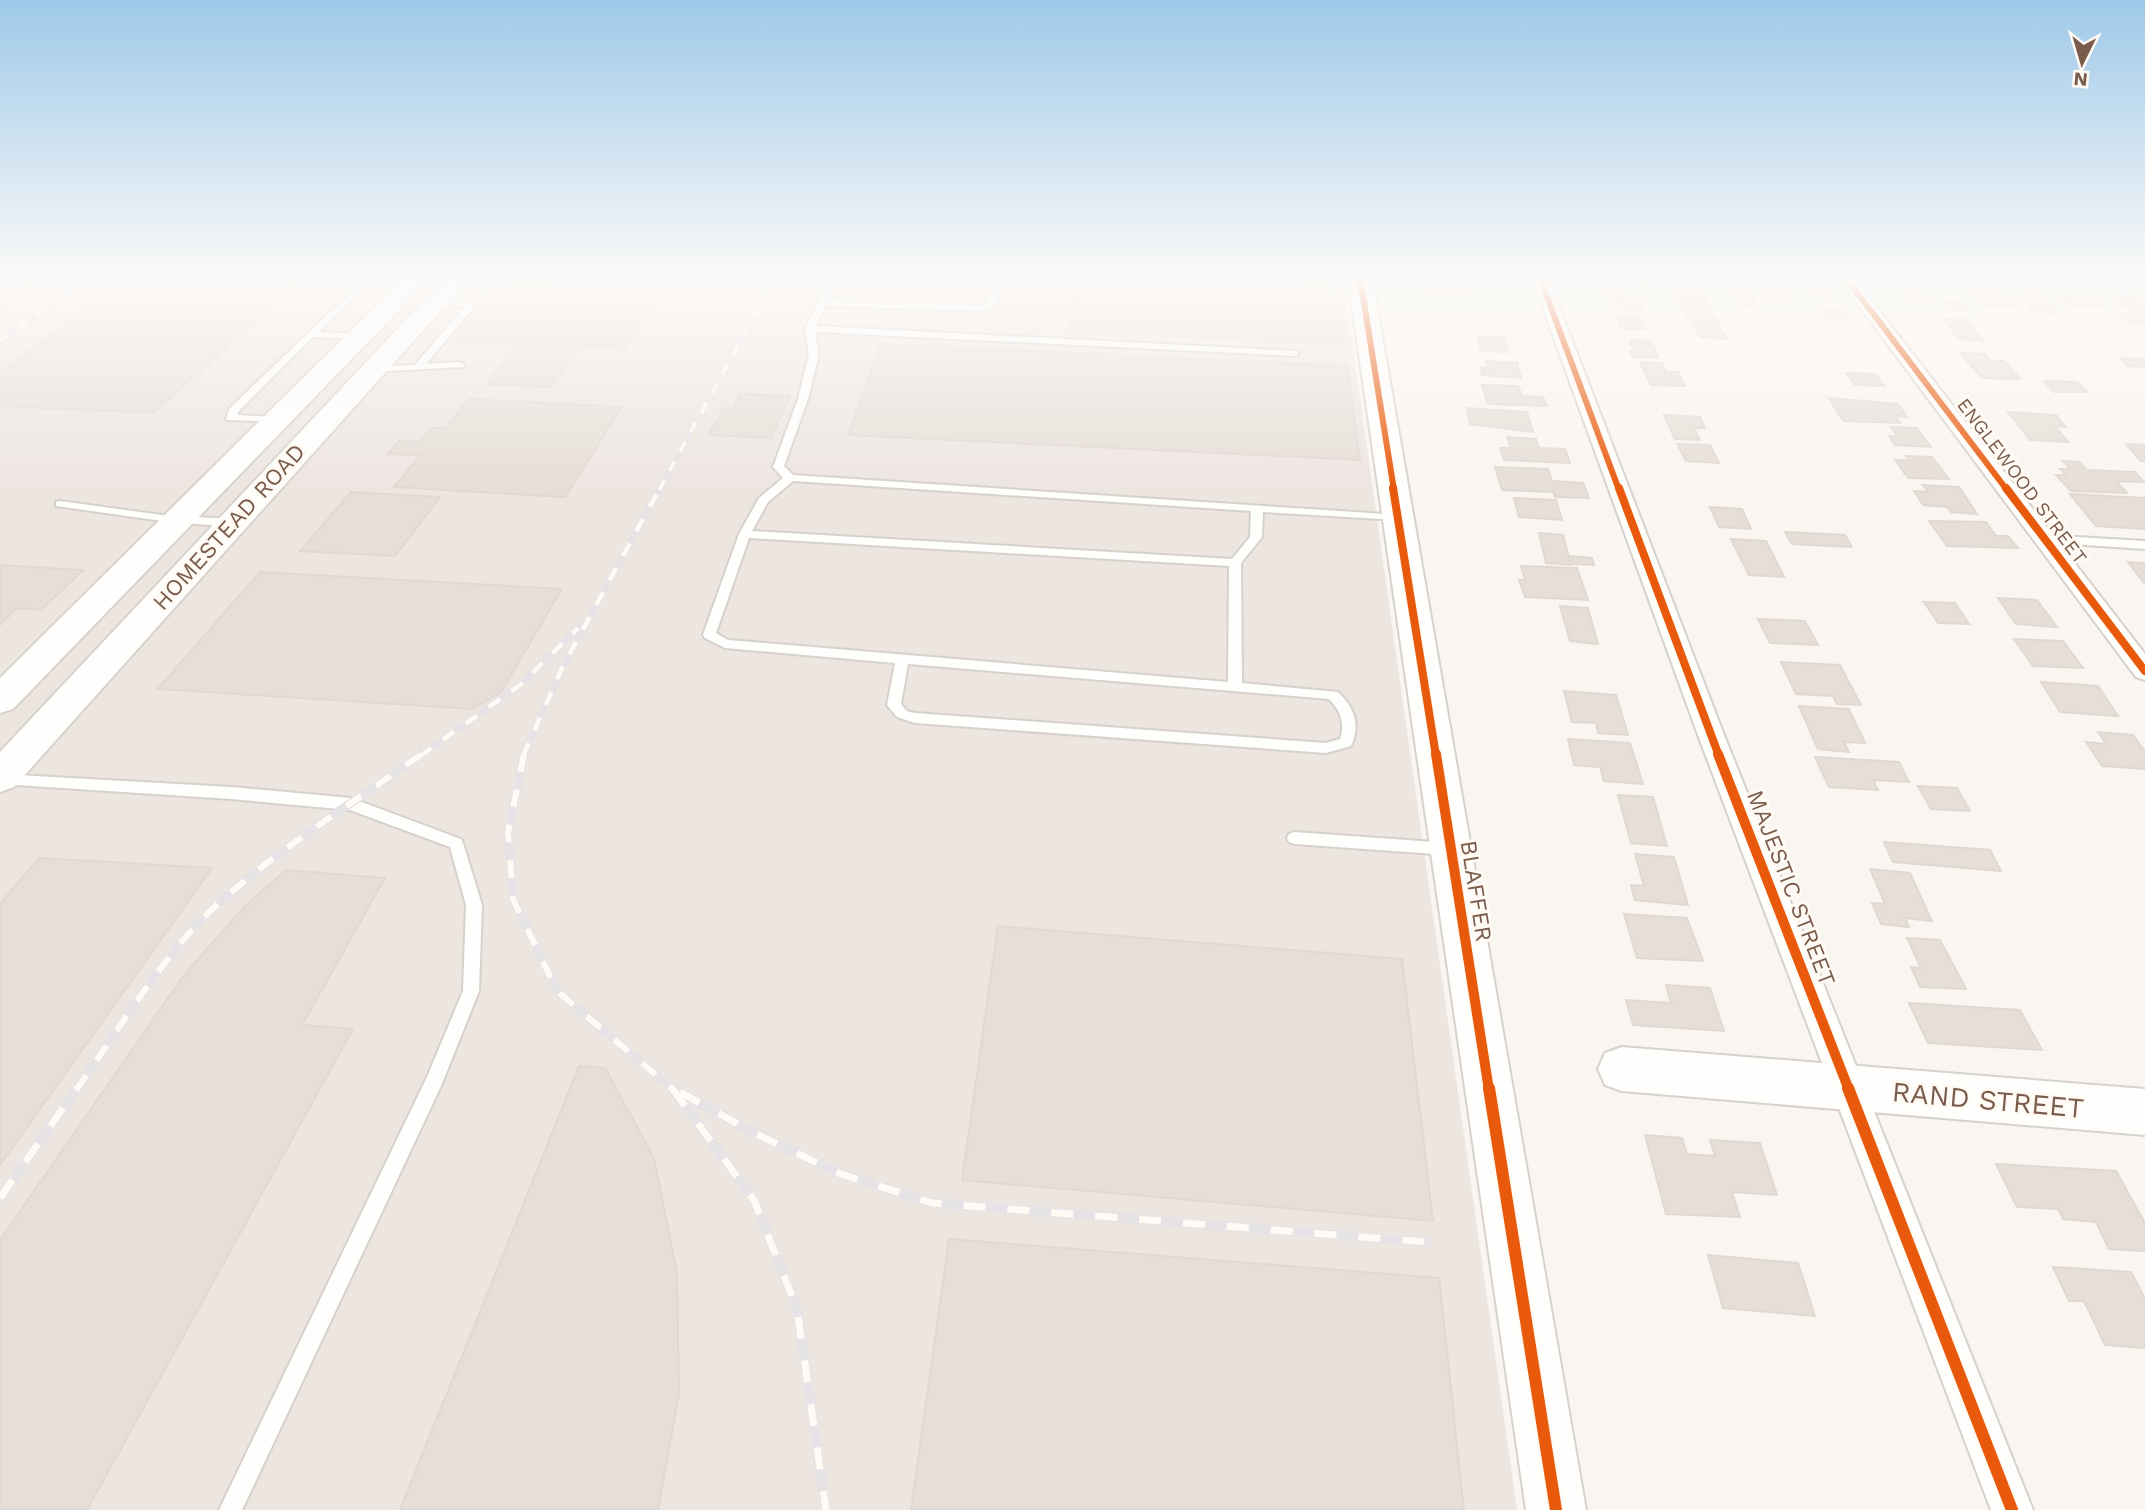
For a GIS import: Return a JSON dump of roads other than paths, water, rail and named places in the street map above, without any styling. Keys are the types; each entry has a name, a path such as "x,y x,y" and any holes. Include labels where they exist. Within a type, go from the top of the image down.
{"main road":[{"name":"HOMESTEAD ROAD","path":"0,700 155,546 347,348"},
{"path":"359,348 380,361"},
{"name":"HOMESTEAD ROAD","path":"0,778 17,744 208,549 380,361 388,348"},
{"name":"BLAFFER","path":"1371,348 1556,1510"},
{"path":"155,546 208,549"},
{"name":"RAND STREET","path":"1622,1069 2145,1112"}],"street":[{"name":"MAJESTIC STREET","path":"1566,348 1711,735 2012,1510"},
{"name":"ENGLEWOOD STREET","path":"1899,348 2145,671"}],"lane":[{"path":"277,420 231,418 234,410 296,348"},
{"path":"417,368 434,348"},
{"path":"813,348 803,399 778,467 790,478 1397,517"},
{"path":"1199,348 1295,353"},
{"path":"380,361 417,368 460,365"},
{"path":"790,478 763,500 745,534 709,635 725,644 1333,695 1345,704 1351,730 1346,742 1326,748 915,718 902,714 894,705 902,659"},
{"path":"60,504 180,520 232,523"},
{"path":"1235,688 1235,563 1256,537 1258,507"},
{"path":"745,534 1235,563"},
{"path":"2044,539 2145,545"},
{"path":"0,778 231,793 351,804 456,843 474,905 471,991 435,1080 230,1510"},
{"path":"1294,838 1450,849"}],"railway":[{"path":"659,490 736,348"},
{"path":"523,756 563,666 660,488"},
{"path":"420,756 520,685 578,628"},
{"path":"76,1090 161,968 219,903 293,844 422,754"},
{"path":"524,754 508,833 513,899 557,991 673,1089"},
{"path":"0,1198 77,1088"},
{"path":"673,1089 754,1200 797,1309 826,1510"},
{"path":"680,1092 756,1134 841,1174 932,1203 1426,1242"}]}
